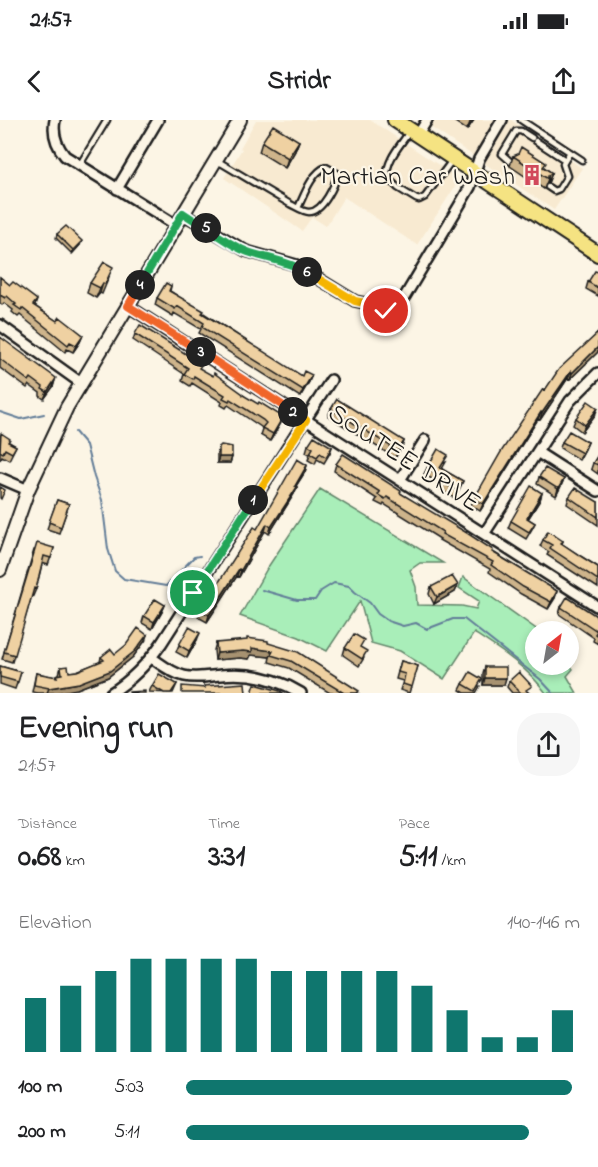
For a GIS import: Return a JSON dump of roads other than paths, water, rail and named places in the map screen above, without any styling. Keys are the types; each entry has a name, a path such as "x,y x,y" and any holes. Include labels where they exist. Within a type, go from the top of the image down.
{"main road":[{"path":"0,570 28,490 56,429 240,120"},
{"path":"395,120 598,254"}],"street":[{"path":"55,120 53,128 55,139 61,151 79,166 176,225"},
{"path":"117,189 158,120"},
{"path":"414,132 428,120"},
{"path":"398,308 470,187 478,159 502,120"},
{"path":"183,213 246,251 296,265 355,301 374,305 386,311"},
{"name":"SOUTEE DRIVE","path":"128,306 598,607"},
{"path":"392,307 398,308 402,316 401,321 396,325 386,322 384,316 386,311 392,307"},
{"path":"0,325 81,384"},
{"path":"484,534 570,401 598,373"},
{"path":"111,693 125,684 152,658 331,380"},
{"path":"400,480 425,440"},
{"path":"537,452 598,491"},
{"path":"0,478 28,490"},
{"path":"152,658 182,675 258,676 280,682 301,693"}],"lane":[{"path":"79,166 107,120"},
{"path":"521,120 582,159"},
{"path":"511,162 502,154 516,131 521,131 564,162 567,176 560,189 554,191 548,187"},
{"path":"414,132 388,166 387,177 398,188 416,199 422,199 454,159"},
{"path":"564,162 570,152"},
{"path":"216,160 298,208 308,212 323,203 336,182 337,173 326,167 321,169 304,194 298,208"}],"waterway":[{"path":"0,412 21,419 44,414"},
{"path":"75,432 86,445 102,500 108,549 115,571 124,579 166,586 194,557 200,556"},
{"path":"262,590 297,600 315,600 321,591 334,583 349,586 370,603 378,614 388,621 403,626 416,623 427,629 453,619 464,619 540,679 553,693"}],"place":[{"name":"Martian Car Wash","path":"532,175"}]}
